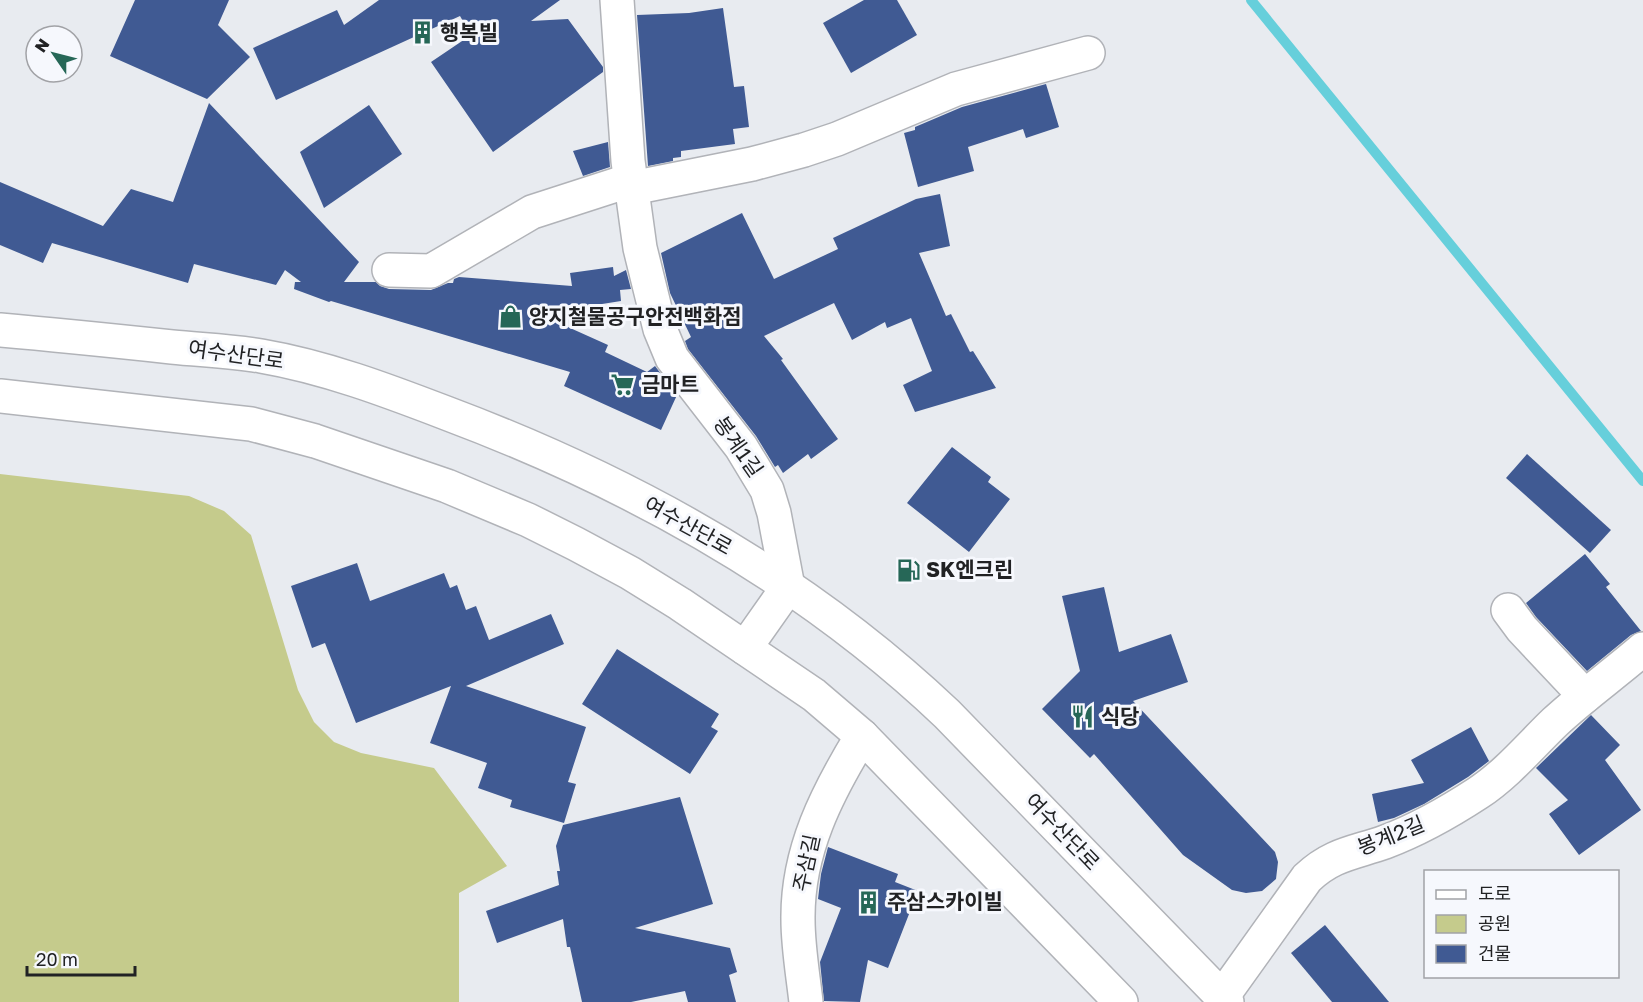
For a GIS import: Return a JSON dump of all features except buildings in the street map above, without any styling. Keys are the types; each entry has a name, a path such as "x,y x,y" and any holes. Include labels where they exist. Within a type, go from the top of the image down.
{"street":[{"name":"봉계1길","path":"617,0 631,184 640,248 665,344 672,358 741,447 767,490 774,513 788,587"},
{"path":"389,270 431,271 532,212 631,184 752,164 804,150 837,139 956,89 1088,53"},
{"name":"여수산단로","path":"0,330 259,356 306,366 362,382 477,424 538,449 682,520 788,587 868,643 913,682 1224,1000"},
{"path":"0,396 250,424 357,454 486,502 567,539 630,573 814,696 862,736 1121,1002"},
{"path":"745,648 788,587"},
{"path":"1508,610 1528,637 1585,696"},
{"name":"봉계2길","path":"1224,1000 1307,878 1320,865 1398,836 1478,794 1496,781 1585,696 1643,649"},
{"name":"주삼길","path":"806,1002 798,920 800,881 807,848 818,816 838,775 862,736"}],"green space":[{"path":"0,474 189,496 224,511 251,535 298,690 314,722 334,742 361,753 434,768 507,866 459,893 459,1002 0,1002"}],"waterway":[{"path":"1251,0 1643,481"}],"place":[{"name":"행복빌","path":"422,33"},
{"name":"양지철물공구안전백화점","path":"511,317"},
{"name":"금마트","path":"623,385"},
{"name":"SK엔크린","path":"908,570"},
{"name":"식당","path":"1083,717"},
{"name":"주삼스카이빌","path":"869,902"}]}
